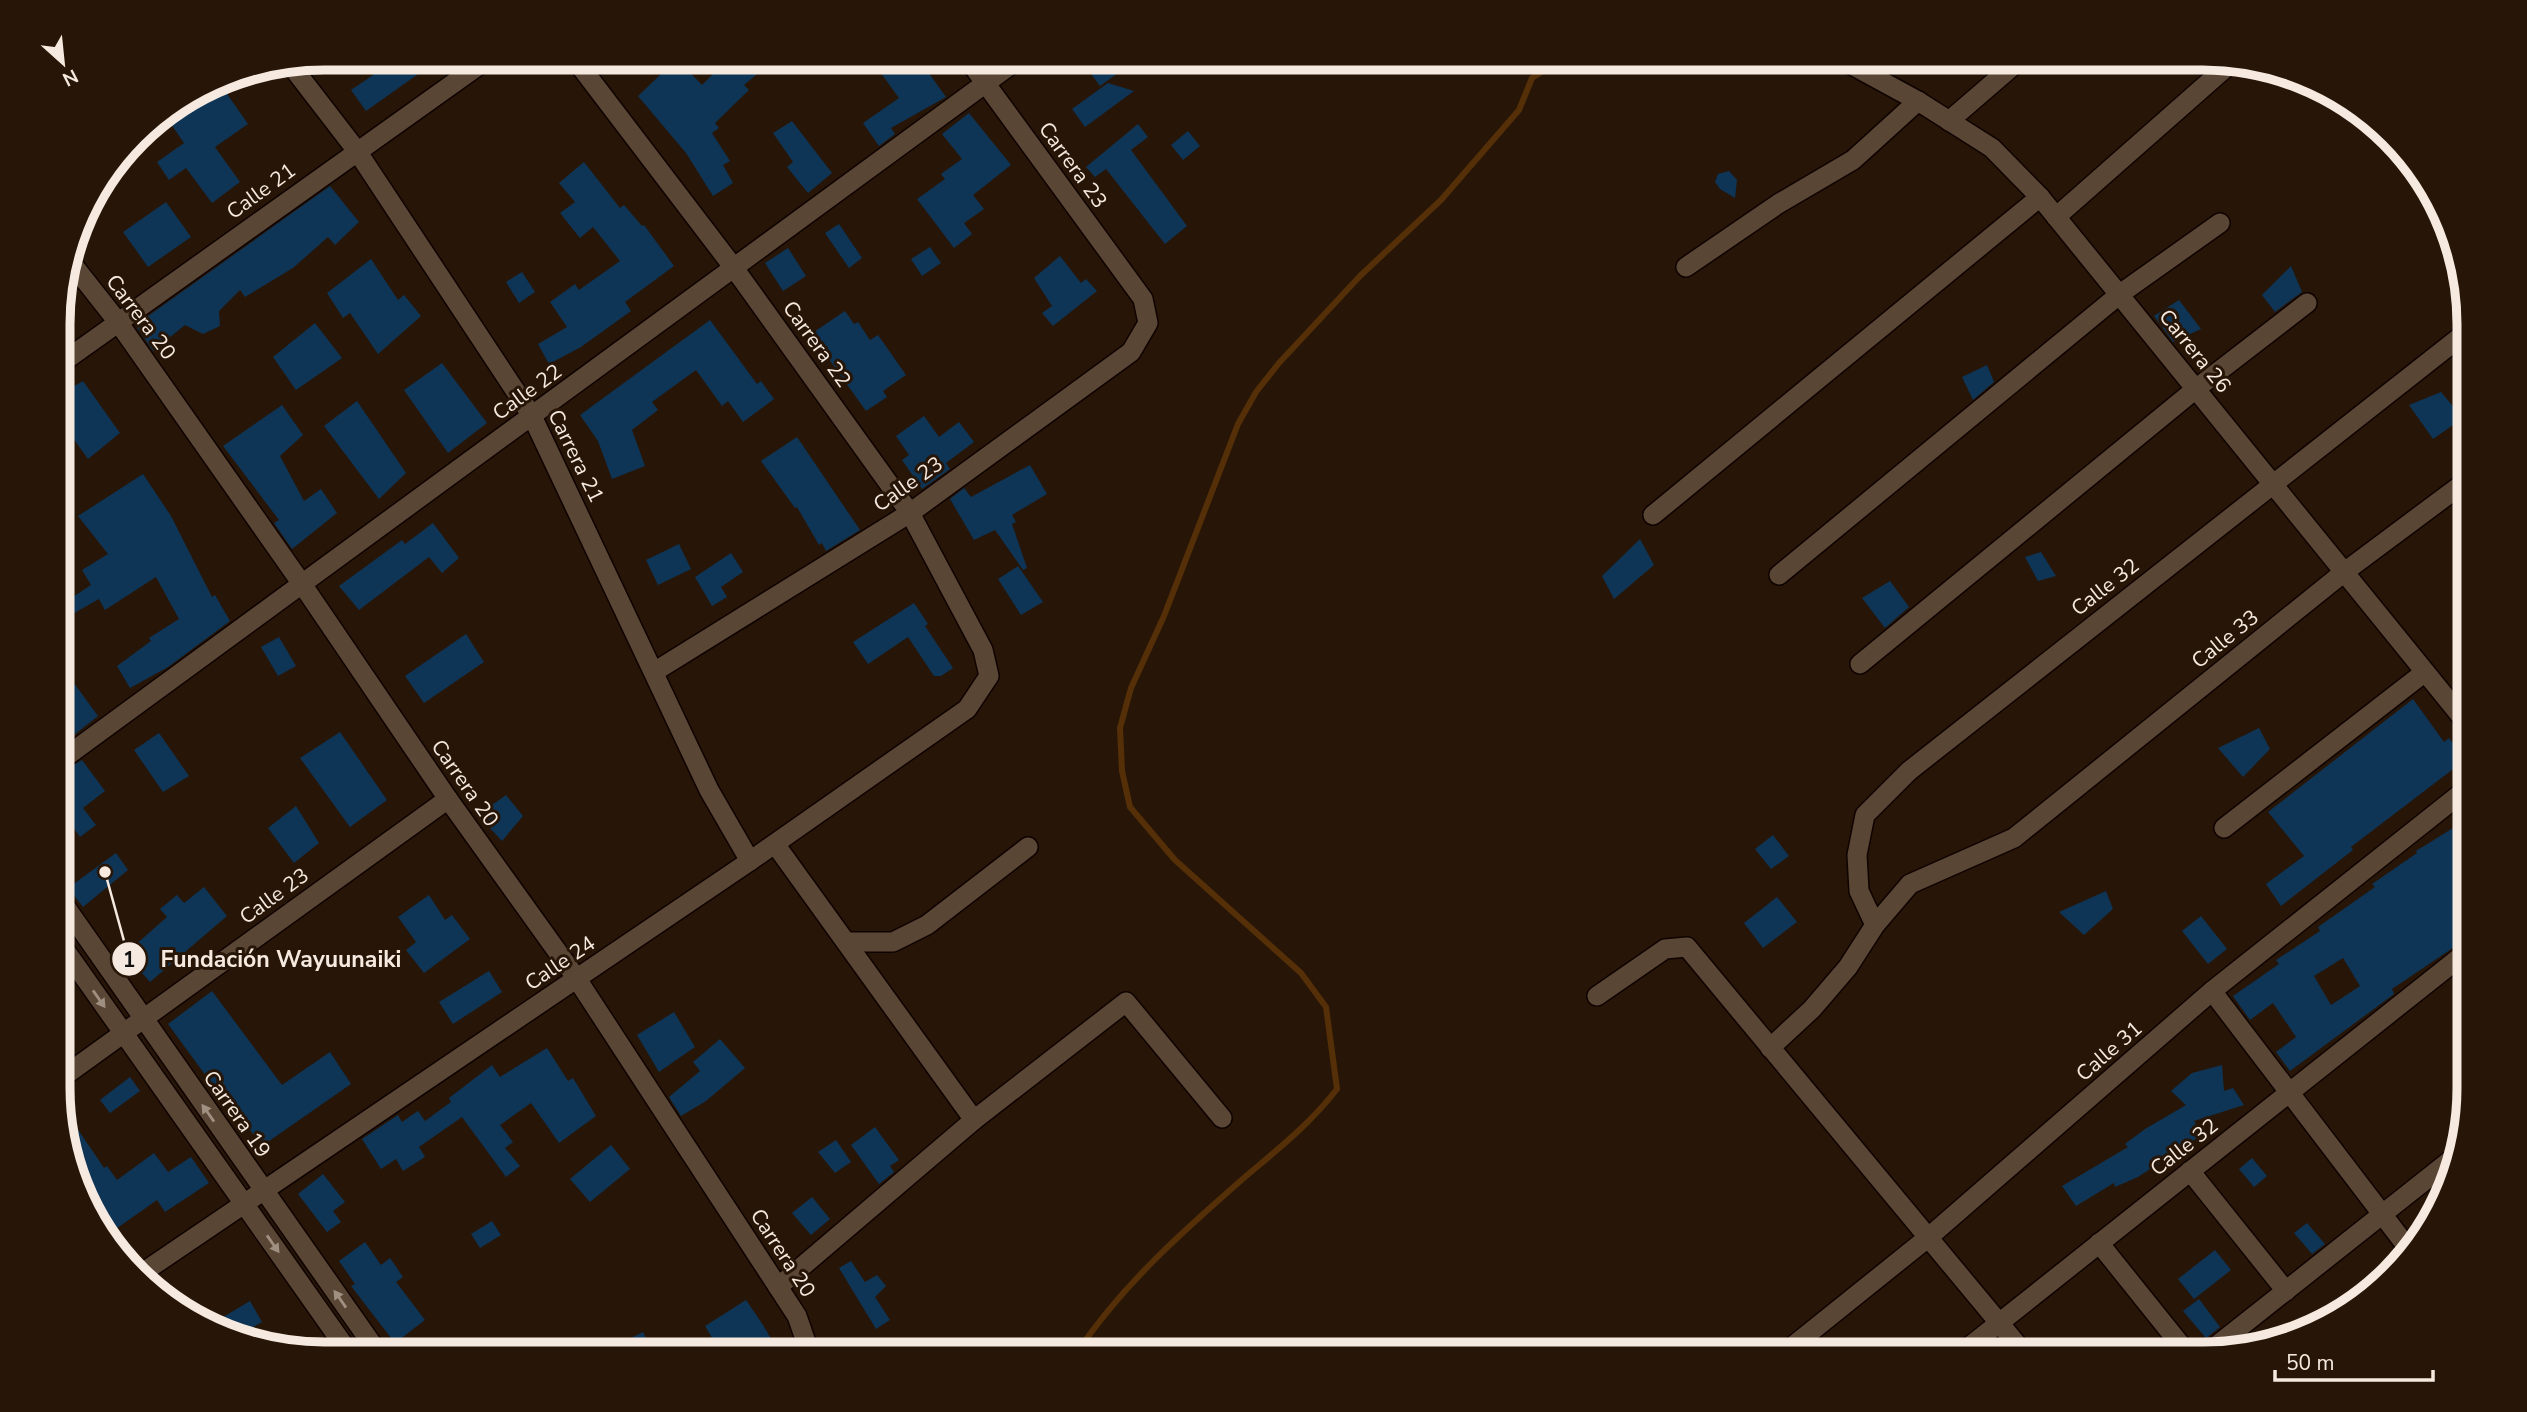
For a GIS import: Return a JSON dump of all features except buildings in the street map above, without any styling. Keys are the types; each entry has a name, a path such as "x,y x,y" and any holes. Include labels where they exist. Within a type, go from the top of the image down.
{"street":[{"name":"Calle 21","path":"70,357 472,70"},
{"name":"Carrera 22","path":"583,70 734,268 910,513 983,650 989,676"},
{"name":"Carrera 23","path":"976,70 1143,299"},
{"name":"Calle 22","path":"70,754 1004,70"},
{"name":"Carrera 26","path":"1861,70 1918,101 1992,148 2040,197 2457,711"},
{"path":"1949,121 2008,70"},
{"path":"2056,217 2222,71"},
{"name":"Carrera 21","path":"296,72 357,151 533,416 709,790 750,861"},
{"path":"1686,267 1778,204 1853,160 1918,101"},
{"path":"1653,515 2040,197"},
{"path":"1779,575 2120,294 2220,223"},
{"name":"Carrera 20","path":"76,269 118,322 302,584 447,799 577,979 797,1316 803,1342"},
{"name":"Calle 23","path":"654,672 910,513 1131,352 1148,323 1143,299"},
{"path":"1860,664 2197,388 2307,303"},
{"name":"Calle 32","path":"1875,925 1860,891 1857,855 1865,815 1909,771 2457,339"},
{"name":"Calle 33","path":"1770,1048 1812,1009 1848,967 1875,925 1910,884 2014,838 2343,573 2457,489"},
{"path":"2224,828 2425,672"},
{"name":"Calle 24","path":"147,1269 264,1193 775,844 967,709 989,676"},
{"name":"Calle 31","path":"1798,1342 1930,1236 2212,991 2457,797"},
{"name":"Calle 23","path":"70,1072 447,799"},
{"path":"775,844 974,1120"},
{"path":"848,942 893,942 928,925 1028,847"},
{"name":"Carrera 19","path":"70,913 370,1342"},
{"path":"1597,996 1665,949 1687,947 2016,1342"},
{"path":"70,957 341,1342"},
{"name":"Calle 32","path":"1975,1342 2457,959"},
{"path":"2212,991 2404,1242"},
{"path":"778,1287 974,1120 1126,1002 1222,1118"},
{"path":"2223,1341 2444,1165"},
{"path":"2190,1171 2286,1291"},
{"path":"2099,1244 2178,1342"}],"waterway":[{"path":"1085,1342 1113,1305 1154,1260 1293,1136 1337,1089 1326,1007 1301,973 1175,860 1130,807 1122,771 1120,728 1131,688 1164,616 1238,424 1256,392 1279,363 1360,276 1441,200 1519,110 1532,78 1544,70"}],"place":[{"name":"Fundación Wayuunaiki","path":"105,872"}]}
